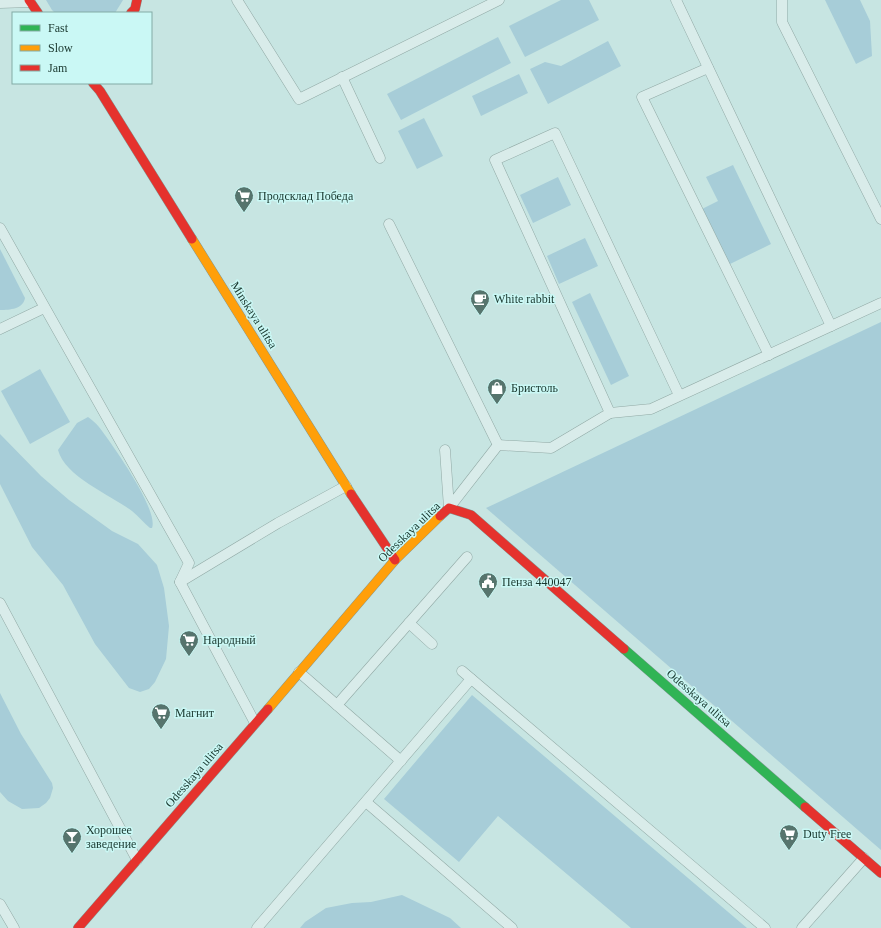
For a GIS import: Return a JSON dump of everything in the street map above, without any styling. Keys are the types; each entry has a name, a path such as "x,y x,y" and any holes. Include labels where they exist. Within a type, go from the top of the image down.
{"street":[{"path":"132,12 135,9 137,0"},
{"path":"29,1 37,12"},
{"name":"Minskaya ulitsa","path":"94,84 346,486 395,560"},
{"name":"Odesskaya ulitsa","path":"78,928 395,560 449,508 470,515 881,873"}],"lane":[{"path":"237,0 299,99 499,0"},
{"path":"676,0 831,326"},
{"path":"782,0 782,22 881,219"},
{"path":"0,3 29,1"},
{"path":"708,68 642,98 769,355"},
{"path":"342,78 380,158"},
{"path":"610,413 495,160 555,133 679,395"},
{"path":"389,224 498,445"},
{"path":"0,228 189,563 180,582"},
{"path":"498,445 551,448 610,413 651,409 881,303"},
{"path":"0,329 44,308"},
{"path":"449,508 498,445"},
{"path":"445,450 449,508"},
{"path":"180,582 346,486"},
{"path":"337,705 467,557"},
{"path":"180,582 255,723"},
{"path":"0,603 137,860"},
{"path":"409,623 432,644"},
{"path":"462,671 765,928"},
{"path":"299,672 401,761"},
{"path":"257,928 471,679"},
{"path":"366,802 512,928"},
{"path":"802,928 864,858"},
{"path":"0,904 14,928"}],"shaded area":[{"path":"46,0 123,0 116,12 54,12"},
{"path":"561,0 589,0 599,20 525,57 509,26"},
{"path":"825,0 860,0 870,21 872,56 856,64"},
{"path":"498,37 511,63 401,120 387,94"},
{"path":"608,41 621,66 548,104 530,69 545,62 561,66"},
{"path":"519,74 528,93 481,116 472,96"},
{"path":"424,118 443,156 417,169 398,131"},
{"path":"733,165 771,244 728,265 702,209 718,201 706,177"},
{"path":"558,177 571,205 533,223 520,195"},
{"path":"585,238 598,266 559,284 547,256"},
{"path":"0,249 25,298 22,305 12,309 0,310"},
{"path":"590,293 629,376 611,385 572,302"},
{"path":"881,322 881,850 486,508"},
{"path":"40,369 70,422 30,444 1,391"},
{"path":"88,417 99,427 114,447 133,477 148,507 152,519 152,528 150,528 132,511 79,477 62,460 58,450 77,423"},
{"path":"0,434 41,476 69,500 112,531 138,544 157,565 164,588 169,626 166,659 155,682 149,689 140,692 129,688 95,644 63,585 32,547 0,484"},
{"path":"0,693 21,734 52,783 53,788 50,798 39,808 22,809 8,801 0,792"},
{"path":"472,695 747,928 631,928 498,816 459,862 384,799"},
{"path":"402,895 450,918 461,928 300,928 305,922 326,908 352,903 371,902"}],"traffic: fast":[{"path":"624,649 805,807"}],"traffic: slow":[{"path":"192,239 351,494"},
{"path":"268,709 395,560 440,516"}],"traffic: jam":[{"path":"29,0 37,12"},
{"path":"132,12 135,9 137,0"},
{"path":"94,84 100,91 192,239"},
{"path":"351,494 395,560"},
{"path":"440,516 449,508 471,515 624,649"},
{"path":"78,928 268,709"},
{"path":"805,807 881,873"}],"place":[{"name":"Продсклад Победа","path":"244,213"},
{"name":"White rabbit","path":"480,316"},
{"name":"Бристоль","path":"497,405"},
{"name":"Пенза 440047","path":"488,599"},
{"name":"Народный","path":"189,657"},
{"name":"Магнит","path":"161,730"},
{"name":"Duty Free","path":"789,851"},
{"name":"Хорошее заведение","path":"72,854"}]}
